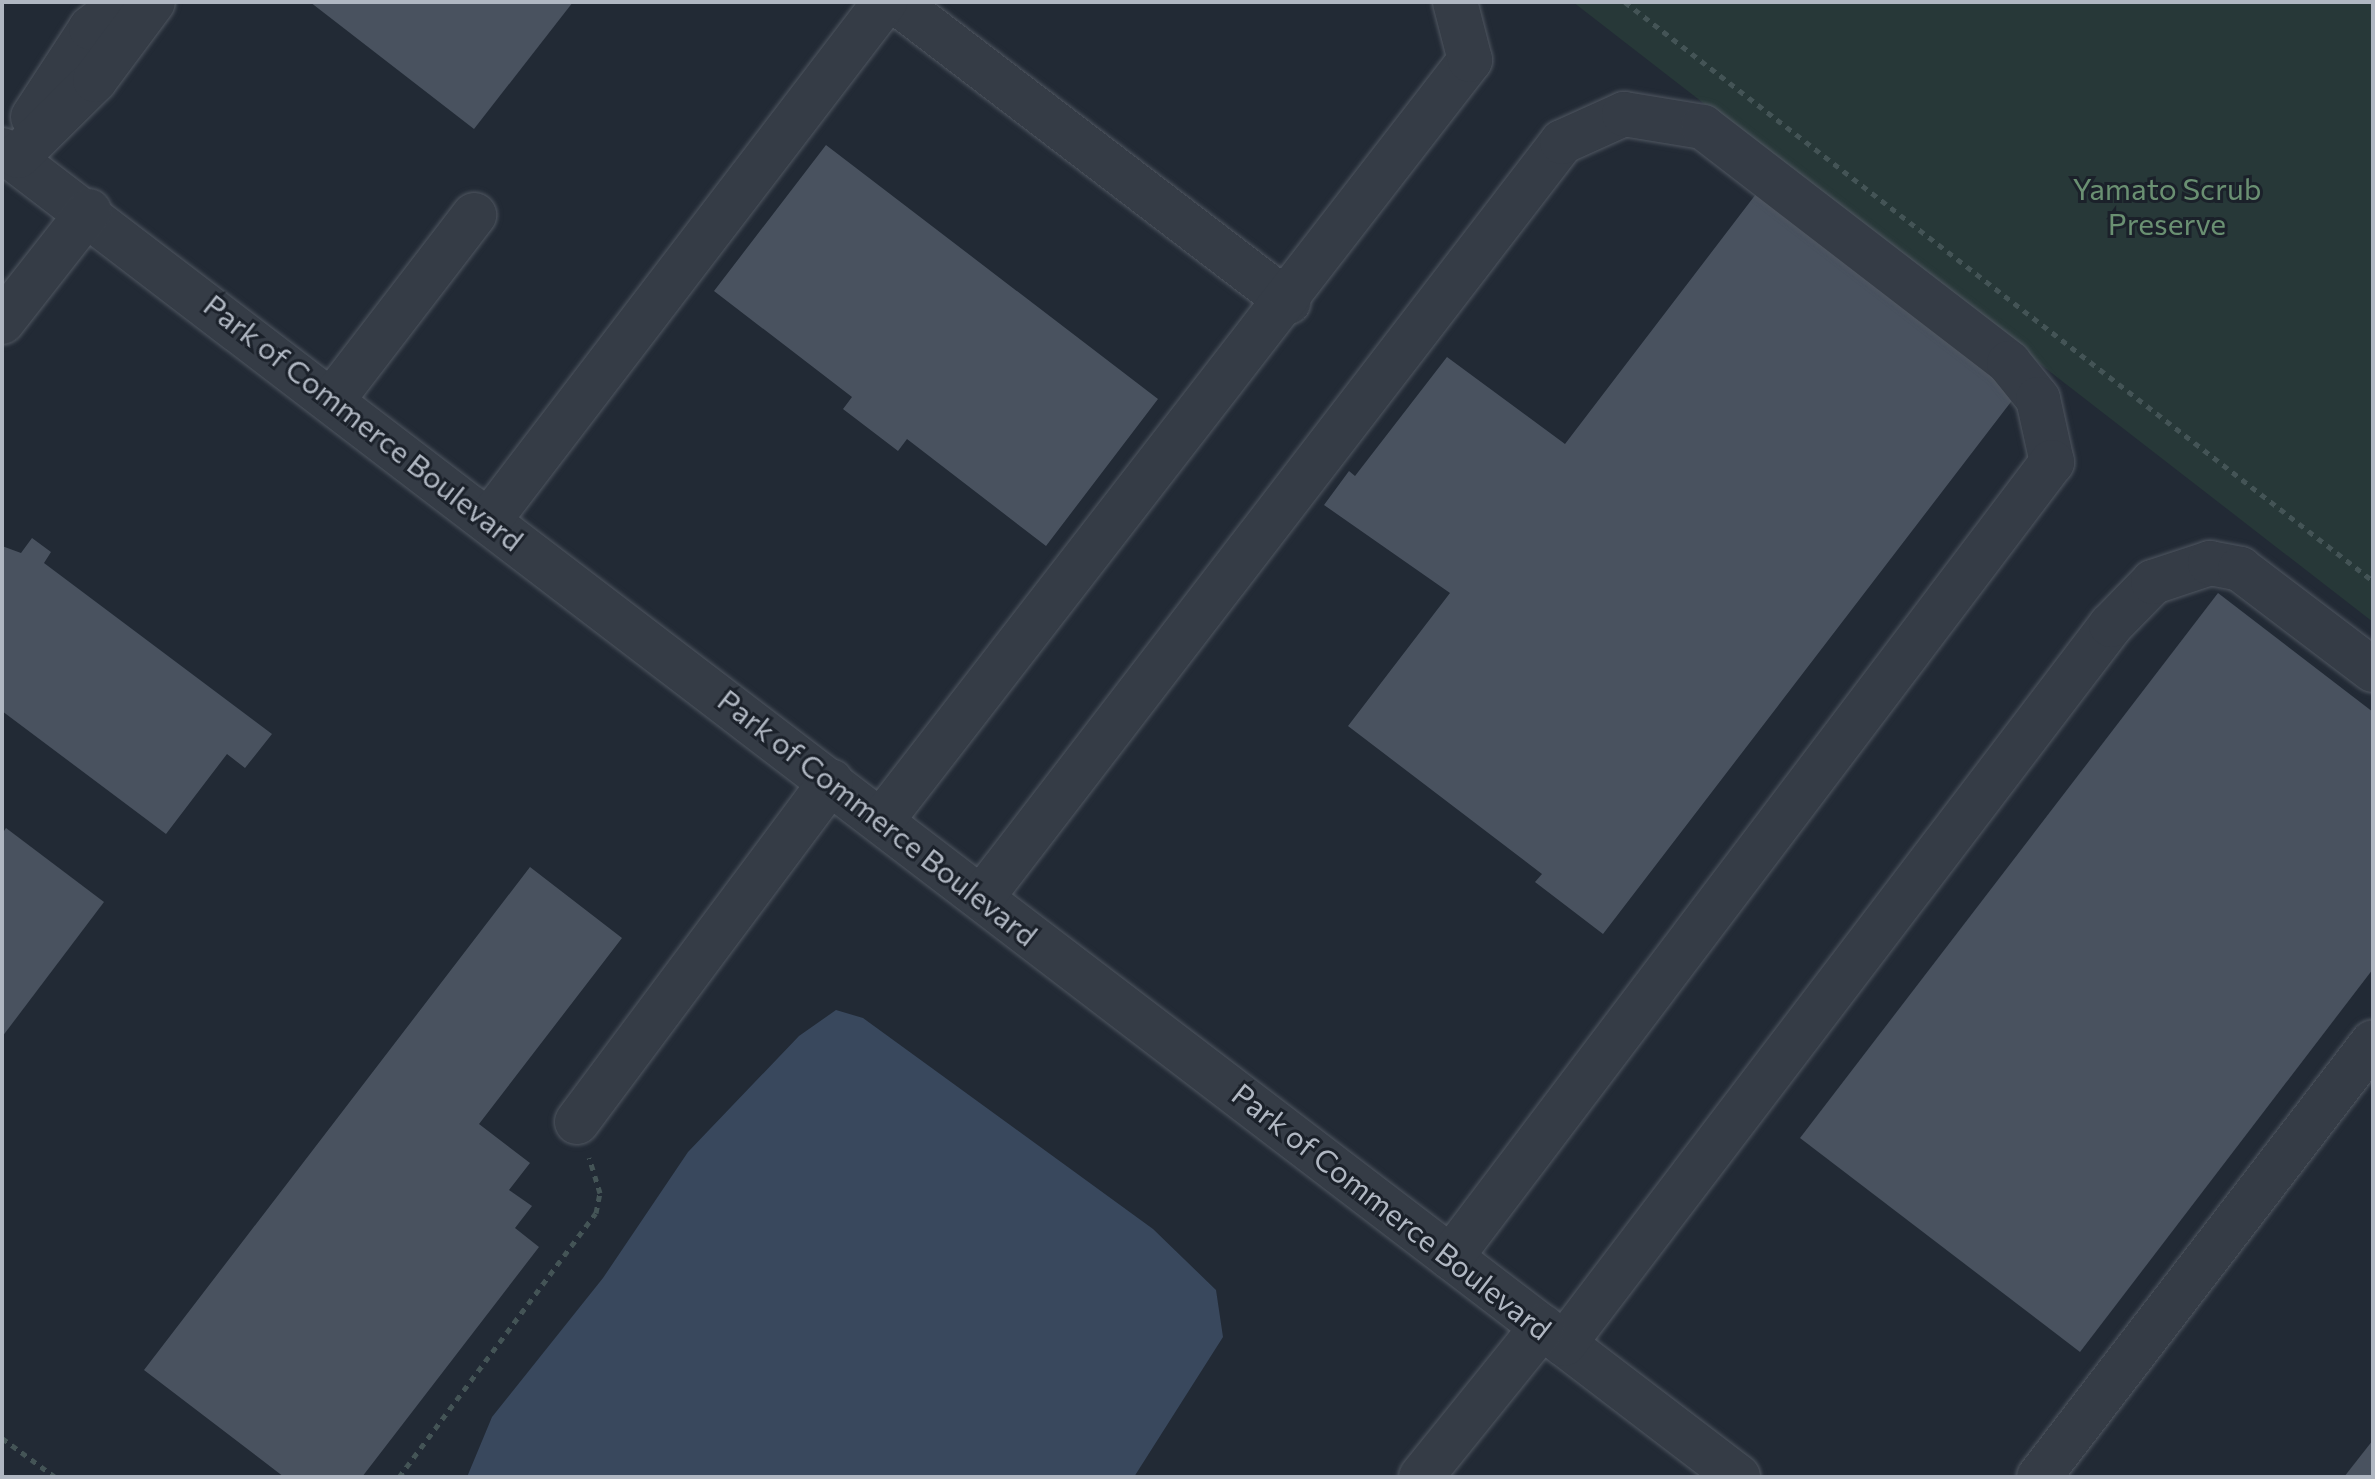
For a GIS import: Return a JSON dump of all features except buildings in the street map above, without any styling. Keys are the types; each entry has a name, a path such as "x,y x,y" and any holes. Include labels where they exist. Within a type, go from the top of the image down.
{"street":[{"path":"7,147 91,28 125,2"},
{"path":"7,147 95,80 153,2"},
{"path":"490,519 885,2"},
{"path":"896,2 1288,302"},
{"path":"882,820 1288,302 1470,60 1455,2"},
{"path":"982,897 1562,142 1624,114 1703,127 2009,363 2038,399 2052,462 1451,1257"},
{"name":"Park of Commerce Boulevard","path":"7,147 1738,1477"},
{"path":"2,322 89,211"},
{"path":"333,399 474,215"},
{"path":"1421,1477 1553,1336 2111,625 2153,582 2210,563 2240,569 2373,670"},
{"path":"577,1122 831,781"},
{"path":"2039,1477 2373,1042"}],"path":[{"path":"1625,2 2373,581"},
{"path":"399,1477 596,1213 600,1193 577,1122"},
{"path":"2,1438 55,1477"}],"green space":[{"name":"Yamato Scrub Preserve","path":"1573,2 2373,2 2373,622"}],"water":[{"path":"836,1010 863,1018 1153,1229 1216,1290 1223,1337 1134,1477 467,1477 492,1417 603,1278 688,1152 799,1036"}]}
